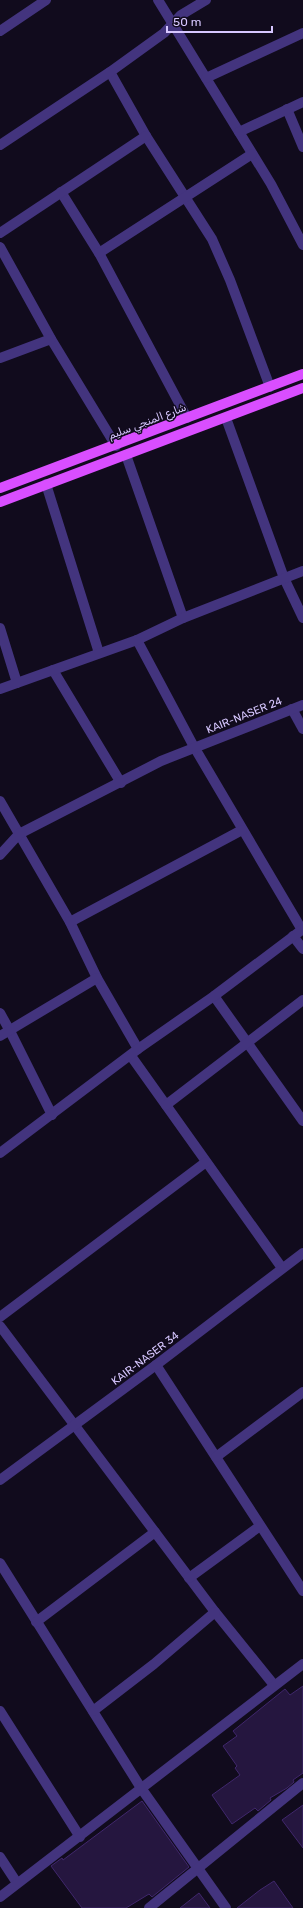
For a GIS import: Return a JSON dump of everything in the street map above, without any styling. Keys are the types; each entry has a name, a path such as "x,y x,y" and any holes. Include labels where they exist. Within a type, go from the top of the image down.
{"main road":[{"name":"شارع المنجي سليم","path":"0,488 116,446 303,374"},
{"path":"0,502 303,388"}],"street":[{"path":"0,31 46,0"},
{"path":"158,0 288,213 303,245"},
{"path":"0,144 110,72 164,33 181,15 206,0"},
{"path":"206,78 303,33"},
{"path":"110,72 146,136 212,239 230,280 270,387"},
{"path":"239,132 303,102"},
{"path":"286,109 303,147"},
{"path":"0,233 146,136"},
{"path":"99,253 252,154"},
{"path":"61,192 99,253 188,418"},
{"path":"0,247 51,339 116,446"},
{"path":"0,358 51,339"},
{"path":"226,418 284,578 303,618"},
{"path":"126,455 183,618"},
{"path":"46,484 99,653"},
{"path":"0,688 137,640 183,618 303,571"},
{"path":"0,628 16,683"},
{"path":"0,1154 134,1052 214,996 302,929 242,830 195,748 137,640"},
{"path":"53,670 121,782"},
{"name":"KAIR-NASER 24","path":"19,834 161,761 303,705"},
{"path":"292,709 303,729"},
{"path":"0,801 70,922 134,1052 166,1104 282,1268"},
{"path":"70,922 242,830"},
{"path":"0,855 19,834"},
{"path":"293,936 303,950"},
{"path":"0,1036 97,978"},
{"path":"214,996 249,1043 303,1121"},
{"path":"166,1104 249,1043 303,1000"},
{"path":"0,1013 52,1115"},
{"path":"0,1317 206,1162"},
{"name":"KAIR-NASER 34","path":"0,1480 156,1365 303,1253"},
{"path":"0,1326 189,1578 274,1686"},
{"path":"156,1365 303,1591"},
{"path":"216,1457 303,1392"},
{"path":"189,1578 260,1526"},
{"path":"36,1622 155,1532"},
{"path":"0,1563 141,1788 226,1908"},
{"path":"93,1711 154,1664 215,1612"},
{"path":"0,1897 303,1664"},
{"path":"0,1711 80,1836"},
{"path":"149,1908 303,1783"},
{"path":"0,1857 17,1883"}],"building":[{"path":"303,1686 303,1773 293,1780 294,1782 287,1788 270,1798 271,1800 258,1811 255,1808 232,1824 212,1795 240,1775 235,1768 237,1766 223,1746 237,1736 233,1731 285,1689 290,1695"},
{"path":"142,1801 189,1867 152,1897 149,1894 126,1908 82,1908 51,1866 62,1858 63,1860"},
{"path":"303,1805 303,1848 282,1820"},
{"path":"274,1881 293,1908 237,1908 260,1890"},
{"path":"199,1893 210,1908 180,1908"}]}
